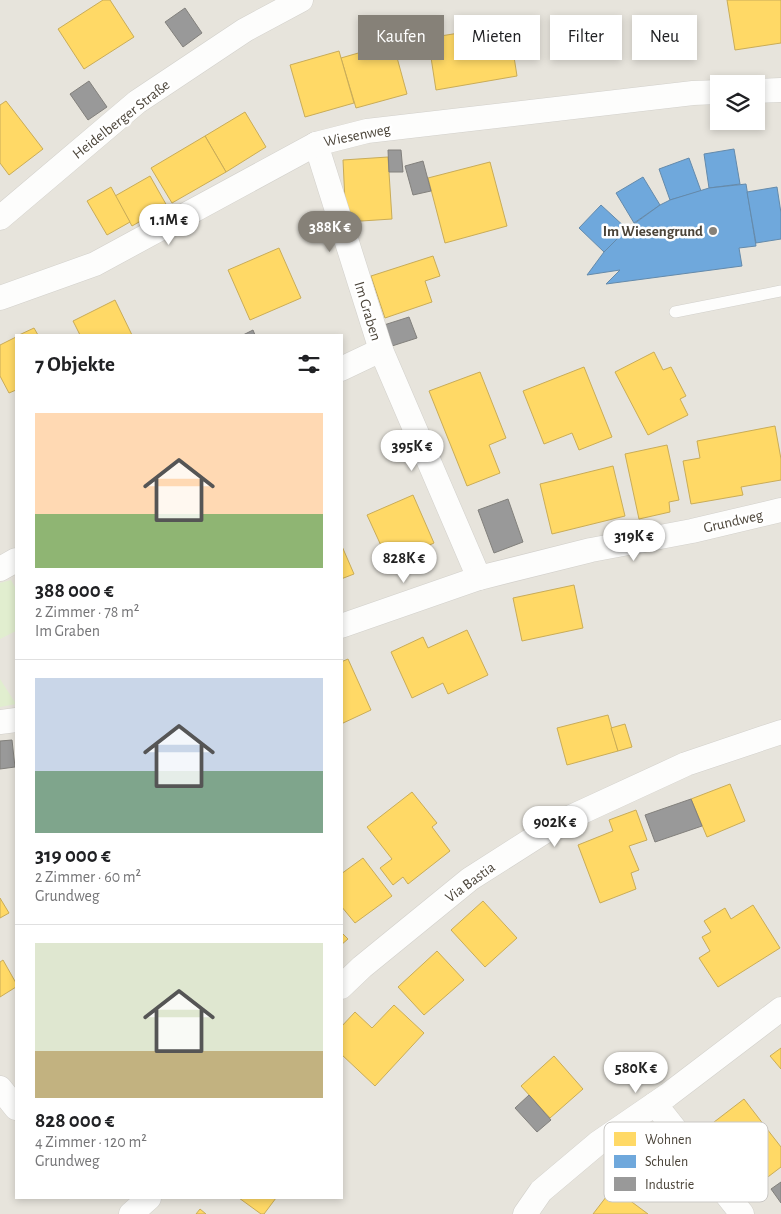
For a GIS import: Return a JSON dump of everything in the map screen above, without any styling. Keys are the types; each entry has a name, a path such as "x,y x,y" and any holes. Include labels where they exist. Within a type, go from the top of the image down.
{"street":[{"name":"Heidelberger Straße","path":"0,218 137,102 245,30 301,0"},
{"path":"765,91 781,90"},
{"name":"Wiesenweg","path":"0,298 95,264 316,144 367,131 710,92"},
{"name":"Im Graben","path":"316,144 381,350 343,368"},
{"path":"381,350 479,578"},
{"name":"Grundweg","path":"343,625 479,578 592,550 692,531 781,510"},
{"path":"0,569 15,561"},
{"path":"0,722 15,720"},
{"name":"Via Bastia","path":"343,985 362,967 470,879 558,823 686,764 781,732"},
{"path":"629,1122 781,1009"},
{"path":"0,1088 15,1107"},
{"path":"655,1104 669,1122"},
{"path":"525,1214 541,1191 604,1140"},
{"path":"131,1214 148,1199"},
{"path":"733,1202 742,1214"}],"lane":[{"path":"675,312 781,291"}],"shaded area":[{"path":"0,0 781,0 781,1214 0,1214"}],"green space":[{"path":"11,580 15,587 15,632 0,639 0,583"},
{"path":"0,679 15,704 0,707"}],"building: Wohnen":[{"path":"103,0 110,0 134,37 84,69 58,29"},
{"path":"727,0 781,0 781,43 735,50"},
{"path":"454,34 454,60 514,60 517,76 436,90 431,60 444,60 444,35"},
{"path":"339,51 354,103 305,117 290,65"},
{"path":"358,53 358,60 398,60 407,94 356,108 341,58"},
{"path":"6,101 43,149 9,175 0,163 0,105"},
{"path":"245,112 266,147 226,172 205,136"},
{"path":"205,136 226,172 172,203 151,168"},
{"path":"388,157 392,219 346,222 343,160"},
{"path":"490,162 507,226 445,243 428,178"},
{"path":"150,176 167,206 132,226 115,196"},
{"path":"111,187 130,222 107,235 87,201"},
{"path":"279,248 301,298 250,320 228,270"},
{"path":"433,256 440,276 425,281 432,302 385,318 371,276"},
{"path":"115,300 132,334 80,334 73,321"},
{"path":"34,328 37,334 21,334"},
{"path":"15,338 15,390 9,393 0,376 0,345"},
{"path":"654,352 663,370 671,367 686,396 680,399 688,415 648,435 615,372"},
{"path":"584,367 612,437 579,450 572,433 544,444 523,391"},
{"path":"480,372 506,438 489,445 500,473 467,486 429,391"},
{"path":"775,426 781,459 781,480 741,487 743,495 691,504 683,461 700,458 697,441"},
{"path":"667,445 679,500 669,502 670,512 639,519 625,454"},
{"path":"613,466 625,516 552,534 540,484"},
{"path":"413,495 434,543 389,563 367,515"},
{"path":"343,549 354,574 343,578"},
{"path":"574,585 583,628 522,641 513,598"},
{"path":"467,630 488,675 448,694 443,683 412,698 391,652 423,637 428,648"},
{"path":"348,659 371,710 343,723 343,661"},
{"path":"608,715 618,751 567,765 557,728"},
{"path":"625,724 632,747 618,751 611,728"},
{"path":"730,784 745,821 707,837 691,799"},
{"path":"412,792 437,823 432,827 450,851 408,884 403,877 393,885 380,868 392,859 367,827"},
{"path":"636,810 647,840 629,846 639,870 631,873 636,889 600,903 578,845 613,831 609,820"},
{"path":"363,858 392,896 355,923 343,908 343,873"},
{"path":"0,898 9,913 0,918"},
{"path":"483,901 517,938 485,967 451,930"},
{"path":"753,905 780,948 718,987 699,958 710,951 702,937 711,932 704,921 725,908 731,919"},
{"path":"343,934 348,939 343,943"},
{"path":"437,951 464,980 424,1015 398,987"},
{"path":"3,960 15,981 15,988 0,997 0,962"},
{"path":"394,1005 424,1033 375,1086 343,1056 343,1025 355,1012 372,1028"},
{"path":"781,1048 781,1069 770,1056"},
{"path":"554,1056 583,1089 550,1118 521,1086"},
{"path":"744,1099 762,1122 714,1122"},
{"path":"768,1130 781,1147 781,1167 768,1177"},
{"path":"240,1199 275,1199 264,1214 261,1214"},
{"path":"604,1200 604,1202 632,1202 648,1214 593,1214"},
{"path":"200,1209 206,1214 196,1214"}],"building: Schulen":[{"path":"734,149 740,184 709,188 704,154"},
{"path":"689,158 701,191 670,200 659,169"},
{"path":"643,177 660,205 634,223 616,193"},
{"path":"746,184 756,246 739,248 742,266 606,284 620,270 587,275 604,252 627,229 660,205 709,188"},
{"path":"777,187 781,213 781,239 756,243 747,192"},
{"path":"601,205 627,229 604,252 579,228"}],"building: Industrie":[{"path":"185,8 202,33 183,47 165,22"},
{"path":"89,81 107,107 88,120 70,94"},
{"path":"388,150 401,150 403,172 389,172"},
{"path":"423,161 431,191 413,195 405,166"},
{"path":"409,317 417,338 392,346 384,325"},
{"path":"253,330 255,334 245,334"},
{"path":"508,499 523,542 494,553 478,510"},
{"path":"12,740 15,767 0,769 0,741"},
{"path":"691,799 702,826 655,842 645,815"},
{"path":"529,1095 551,1120 537,1132 515,1108"},
{"path":"781,1182 781,1203 771,1189"}],"place":[{"name":"Im Wiesengrund","path":"713,231"}]}
